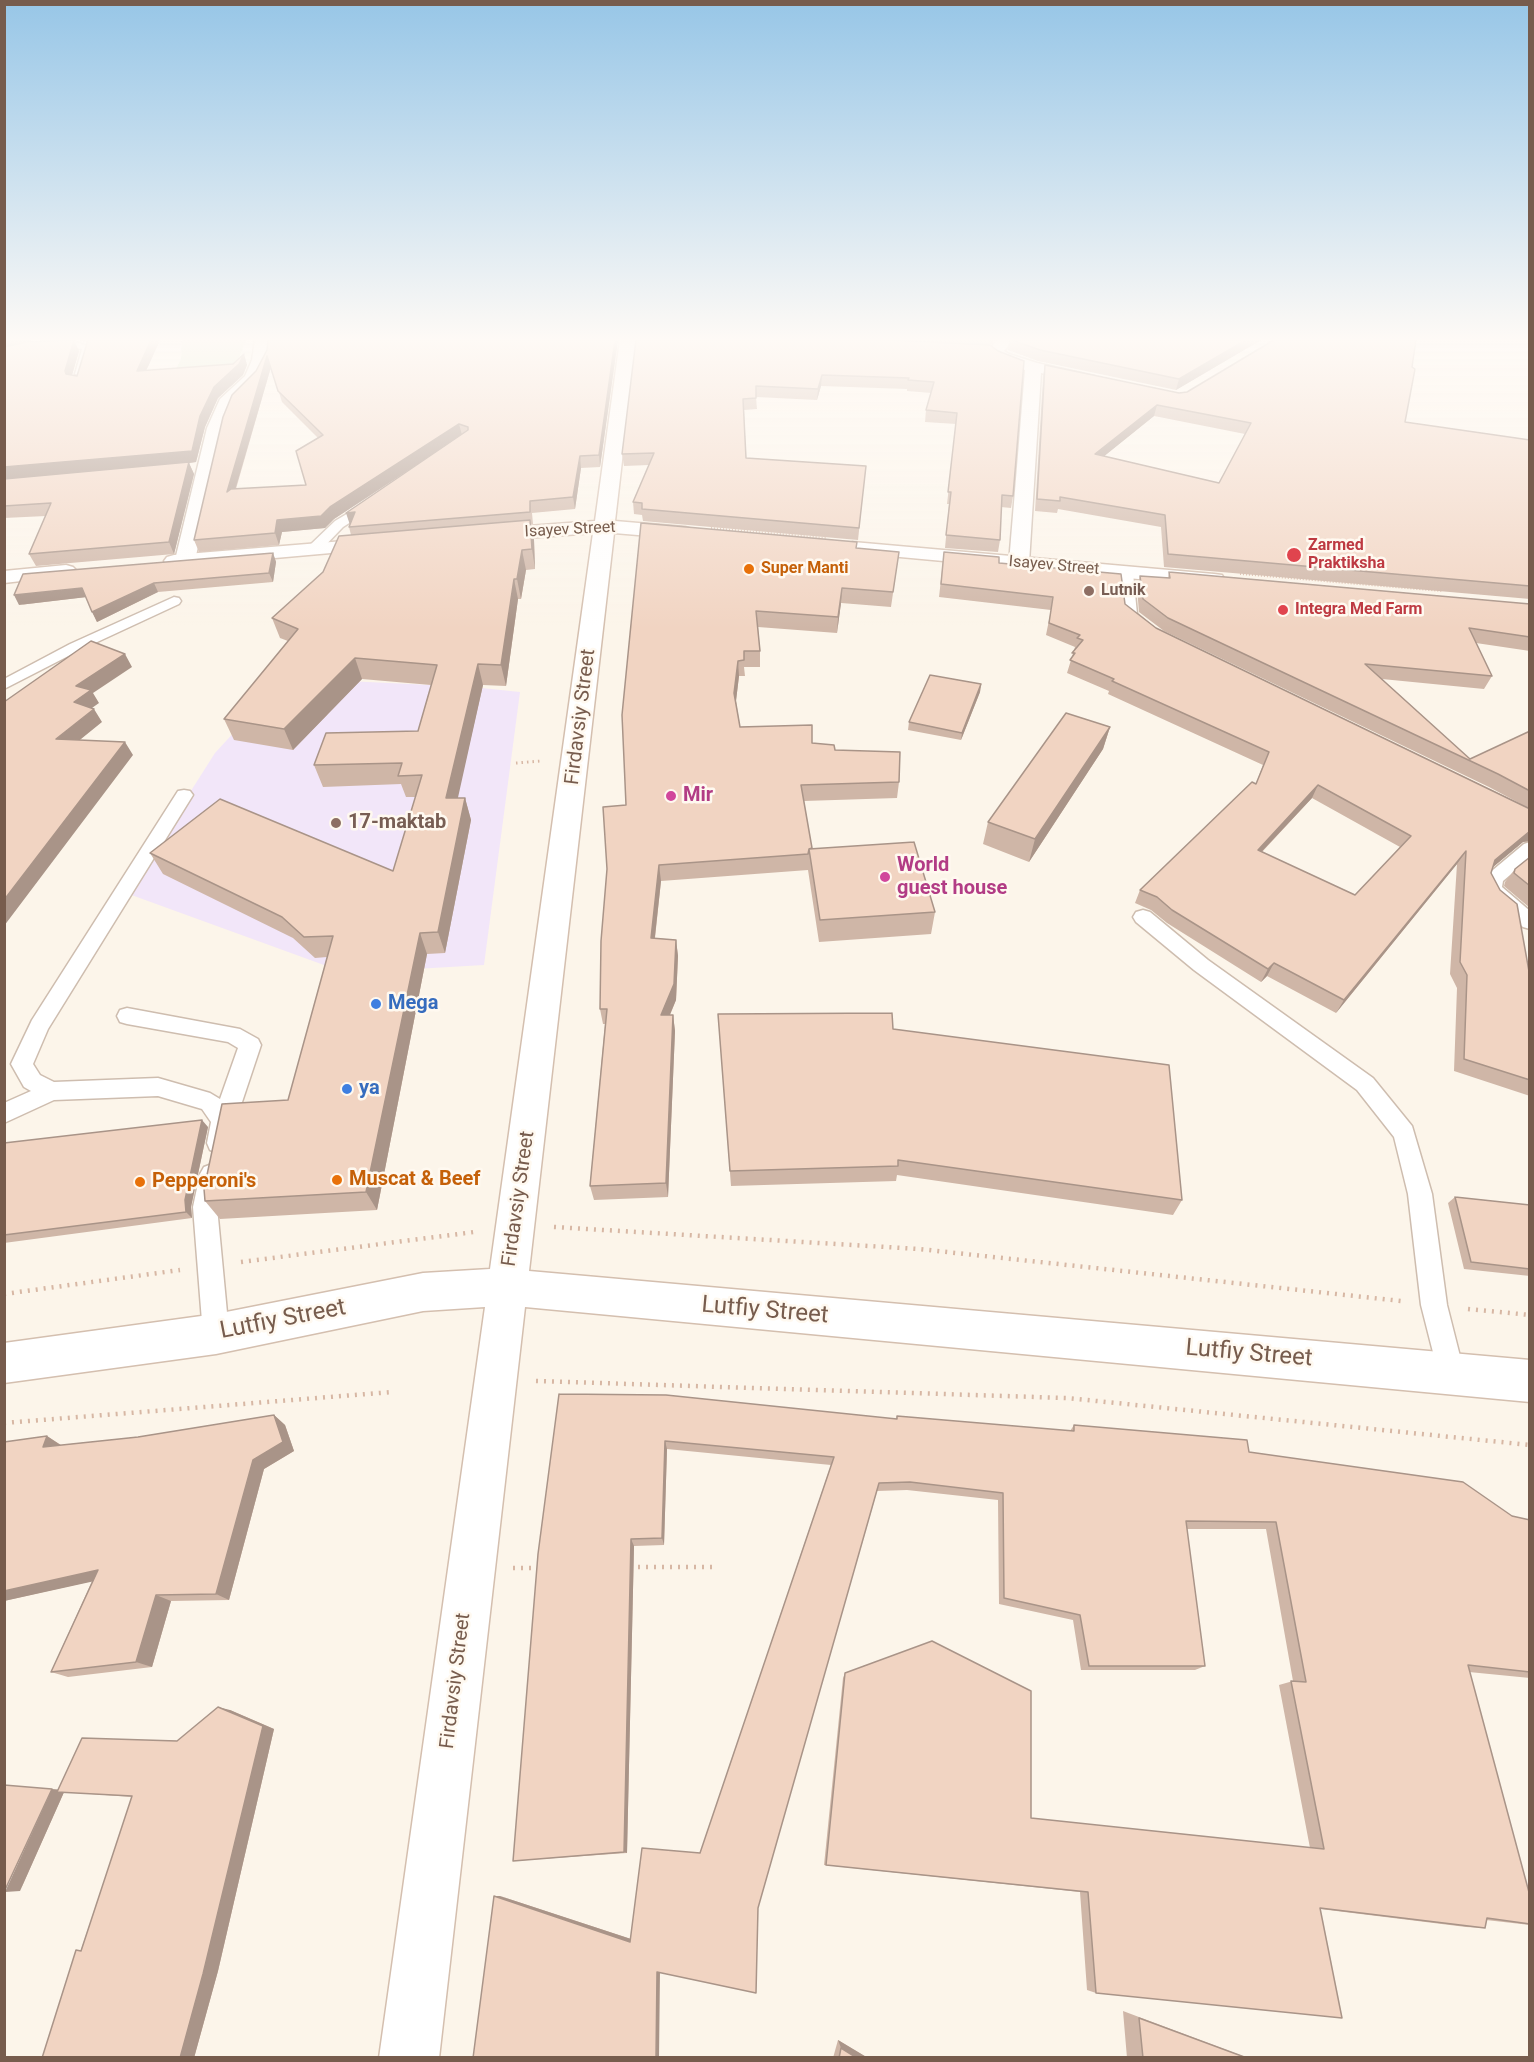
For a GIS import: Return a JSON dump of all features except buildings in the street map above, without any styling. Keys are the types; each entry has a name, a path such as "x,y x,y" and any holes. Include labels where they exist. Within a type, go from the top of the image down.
{"main road":[{"path":"185,560 199,468 213,436"},
{"name":"Firdavsiy Street","path":"409,2058 617,436"},
{"path":"1019,563 1029,436"},
{"name":"Isayev Street","path":"463,537 606,526 710,535"},
{"path":"151,564 394,542"},
{"name":"Isayev Street","path":"829,546 1233,582"},
{"path":"4,577 84,570"},
{"name":"Lutfiy Street","path":"4,1363 216,1334 423,1292 506,1287 1530,1381"}],"lane":[{"path":"314,549 339,524 385,494"},
{"path":"1126,573 1130,615 1158,636"},
{"path":"4,685 75,647 174,601"},
{"path":"51,1091 32,1081 22,1064 34,1036 184,795"},
{"path":"1530,848 1494,879 1493,887 1498,896 1530,922"},
{"path":"1143,917 1201,965 1365,1084 1404,1133 1420,1194 1434,1305 1451,1372"},
{"path":"127,1016 233,1035 250,1045 223,1122 205,1207 216,1334"},
{"path":"4,1114 51,1091 158,1087 210,1102 223,1122"}],"path":[{"path":"439,1235 551,1227 919,1249 1530,1316"},
{"path":"534,1392 535,1381 1067,1398 1530,1445"},
{"path":"4,1423 392,1392"},
{"path":"624,1568 717,1567"},
{"path":"470,1568 543,1568"}],"shaded area":[{"name":"17-maktab","path":"284,678 472,687 520,692 484,965 346,973 126,893 215,753"}],"place":[{"name":"Zarmed Praktiksha","path":"1294,555"},
{"name":"Super Manti","path":"749,569"},
{"name":"Lutnik","path":"1089,591"},
{"name":"Integra Med Farm","path":"1283,610"},
{"name":"Mir","path":"671,796"},
{"name":"17-maktab","path":"336,823"},
{"name":"World guest house","path":"885,877"},
{"name":"Mega","path":"376,1004"},
{"name":"ya","path":"347,1089"},
{"name":"Muscat & Beef","path":"337,1180"},
{"name":"Pepperoni's","path":"140,1182"}]}
